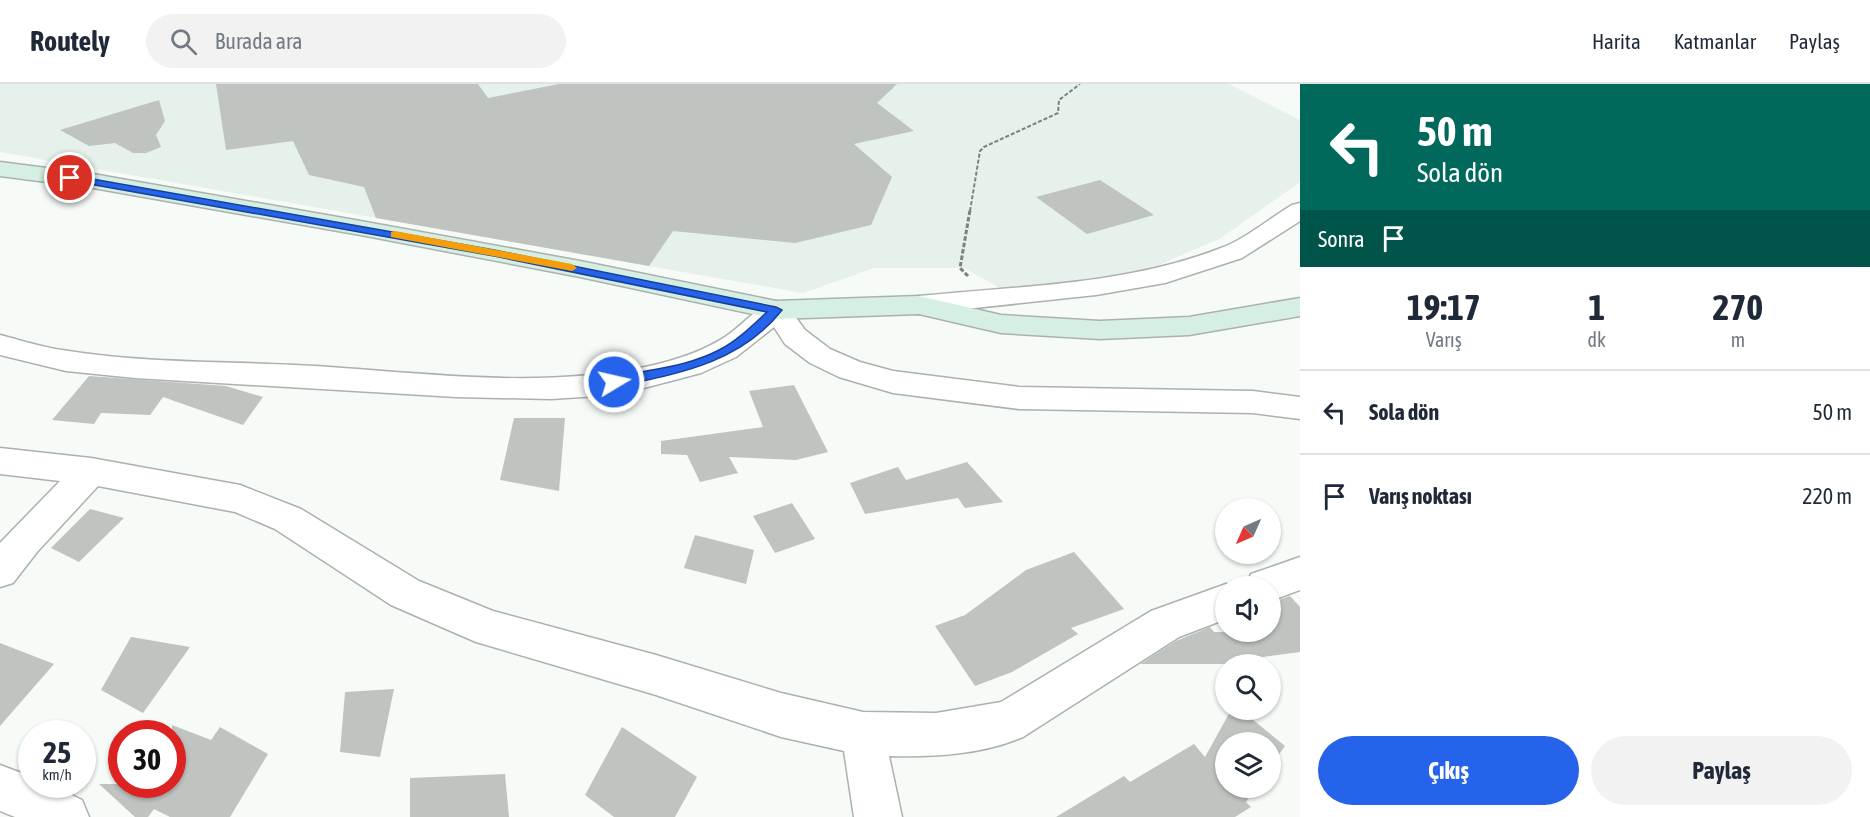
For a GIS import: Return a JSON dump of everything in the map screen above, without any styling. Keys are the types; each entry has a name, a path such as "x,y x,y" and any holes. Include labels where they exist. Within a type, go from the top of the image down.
{"main road":[{"path":"0,169 93,181 366,229 579,269 776,310 919,305 1001,324 1100,330 1189,326 1300,306"}],"street":[{"path":"919,305 1096,286 1166,275 1233,253 1300,210"},
{"path":"0,345 73,362 516,389 597,385 647,377 690,366 724,353 746,338 776,310 795,338 820,356 850,370 893,382 1019,398 1253,402 1300,408"},
{"path":"0,460 92,471 240,499 288,519 405,593 490,629 656,675 781,715 863,734 936,735 1008,722 1165,624 1215,605"},
{"path":"0,571 24,541 92,471"},
{"path":"1281,580 1300,573"},
{"path":"863,734 878,817"},
{"path":"0,788 18,794 65,817"}],"path":[{"path":"1002,296 962,272 960,268 980,151 984,147 1058,113 1059,100 1080,84"}],"shaded area":[{"path":"0,84 1229,84 1300,120 1300,182 1221,238 1136,275 1002,289 964,268 874,268 803,293 0,152"}],"building":[{"path":"216,84 478,84 488,98 559,84 897,84 877,103 914,131 854,144 892,177 871,225 795,243 673,231 649,266 376,218 364,187 309,175 293,141 226,150"},
{"path":"159,100 165,121 156,135 161,147 146,153 133,153 115,143 89,146 60,130"},
{"path":"1100,180 1154,215 1087,234 1036,197"},
{"path":"89,376 226,386 263,397 243,425 163,397 150,415 101,413 94,424 52,420"},
{"path":"794,385 828,452 796,460 729,457 738,473 700,482 687,455 661,454 661,441 763,427 749,391"},
{"path":"514,418 565,418 559,491 500,480"},
{"path":"967,462 1003,502 965,508 958,498 865,514 850,483 898,467 906,480"},
{"path":"792,503 815,539 775,553 753,516"},
{"path":"90,509 124,518 79,562 51,548"},
{"path":"695,535 754,550 746,584 684,568"},
{"path":"1074,552 1124,609 1071,628 1078,634 1012,672 975,686 935,626 965,615 1026,570"},
{"path":"1290,596 1300,607 1300,652 1281,655 1215,654 1215,664 1140,664 1176,641 1210,627 1215,632 1215,642 1281,642 1281,599"},
{"path":"131,637 190,647 143,713 101,690"},
{"path":"0,643 54,664 0,726"},
{"path":"394,689 380,757 340,752 345,692"},
{"path":"1225,720 1253,720 1268,732 1219,732"},
{"path":"220,727 268,754 230,817 170,817 154,809 148,817 135,817 114,798 186,798 186,730 211,740"},
{"path":"622,727 697,777 675,817 614,817 585,795"},
{"path":"1215,739 1215,798 1249,798 1246,802 1251,807 1235,817 1056,817 1124,776 1130,782 1194,744 1205,757"},
{"path":"505,774 509,817 410,817 410,778"},
{"path":"99,784 108,784 108,792"}],"slow traffic":[{"path":"395,234 572,268"}],"route":[{"path":"70,178 366,229 579,269 776,310 746,338 724,353 690,366 647,377 614,382"}]}
